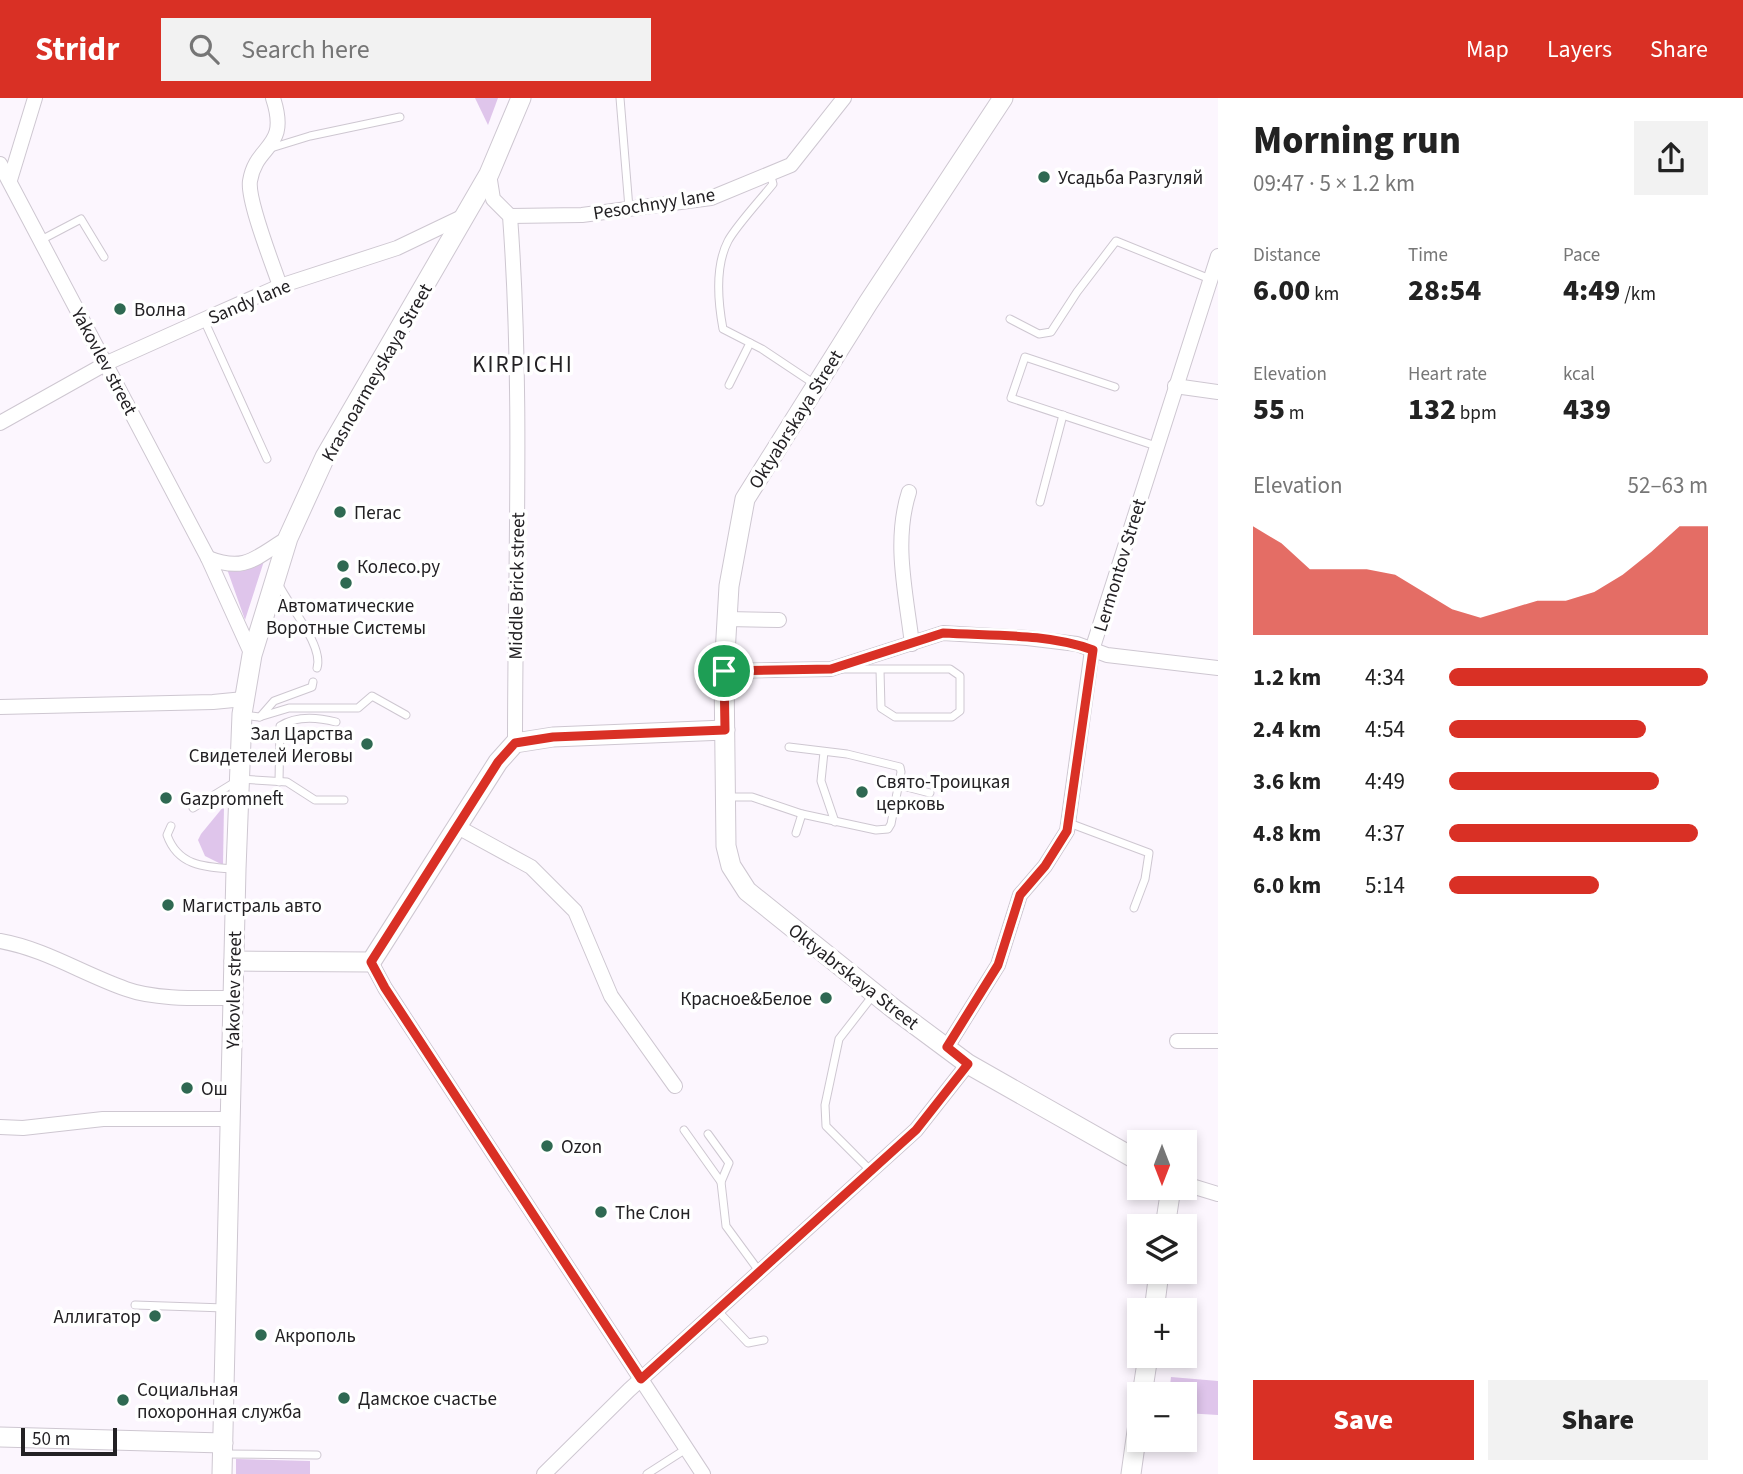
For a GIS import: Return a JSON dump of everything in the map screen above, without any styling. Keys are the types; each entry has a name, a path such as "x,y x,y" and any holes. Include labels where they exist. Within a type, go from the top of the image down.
{"street":[{"path":"10,180 35,98"},
{"path":"273,98 278,114 278,129 270,148 255,164 249,184 280,286"},
{"name":"Krasnoarmeyskaya Street","path":"252,655 274,576 288,538 325,457 467,215 489,174 521,98"},
{"name":"Pesochnyy lane","path":"510,216 582,215 711,198 791,165 844,98"},
{"name":"Oktyabrskaya Street","path":"1003,98 745,499 734,548 724,671 726,846 731,866 747,891 875,993 968,1064 1127,1154"},
{"name":"Yakovlev street","path":"0,164 208,558 252,655 240,779 236,869 222,1474"},
{"name":"Middle Brick street","path":"489,174 493,199 510,216 515,282 515,743"},
{"name":"Sandy lane","path":"0,423 107,363 203,320 280,286 397,248 467,215"},
{"name":"Lermontov Street","path":"1068,823 1093,650 1218,256"},
{"path":"1175,386 1218,392"},
{"path":"909,492 902,514 900,537 912,644"},
{"path":"208,558 226,565 237,565 288,538"},
{"path":"727,619 779,620"},
{"path":"724,671 831,669 943,633 1077,644 1107,655 1218,668"},
{"path":"0,708 214,702 248,710"},
{"path":"371,962 498,762 515,743 553,737 725,730"},
{"path":"947,1047 998,965 1020,895 1045,866 1067,831 1068,823"},
{"path":"456,826 531,867 575,911 611,996 675,1086"},
{"path":"0,940 48,955 138,992 233,998"},
{"path":"234,961 371,962"},
{"path":"371,962 385,988 703,1474"},
{"path":"1177,1041 1218,1041"},
{"path":"544,1474 641,1379 916,1130 968,1064"},
{"path":"0,1127 23,1128 103,1119 230,1119"},
{"path":"1197,1188 1218,1194"},
{"path":"0,1437 223,1448"},
{"path":"1132,1474 1135,1452"}],"lane":[{"path":"620,98 629,208"},
{"path":"270,148 310,136 400,117"},
{"path":"771,173 773,184 728,241 721,266 719,307 723,329 816,385"},
{"path":"41,240 81,219 104,257"},
{"path":"1010,319 1039,334 1051,332 1116,241 1210,279"},
{"path":"203,320 267,458"},
{"path":"729,385 750,343"},
{"path":"1115,387 1025,357 1011,398 1156,446"},
{"path":"1040,502 1063,415"},
{"path":"274,576 307,630 320,660 317,668"},
{"path":"831,669 950,669 960,676 960,711 951,717 895,717 881,708 880,670"},
{"path":"248,710 312,687 313,682"},
{"path":"248,710 358,708 372,696 406,715"},
{"path":"279,782 280,726 291,719 320,718 336,722"},
{"path":"726,797 752,797 835,822 876,830 888,829 899,785 900,767 847,754 789,747"},
{"path":"824,752 821,781 835,822"},
{"path":"193,808 240,779 287,782 315,800 344,800"},
{"path":"899,785 930,793"},
{"path":"796,833 802,814"},
{"path":"1068,823 1149,853 1145,879 1134,908"},
{"path":"171,826 167,835 171,847 181,858 202,865 236,869"},
{"path":"871,1171 826,1126 825,1105 839,1039 875,993"},
{"path":"684,1130 720,1182 726,1226 760,1272"},
{"path":"708,1134 729,1163 720,1182"},
{"path":"135,1305 226,1308"},
{"path":"717,1310 748,1343 764,1340"},
{"path":"223,1448 317,1455"},
{"path":"647,1474 687,1449"}],"shaded area":[{"path":"475,98 498,98 488,125"},
{"path":"265,558 245,620 227,569 247,569"},
{"path":"224,806 223,865 205,856 198,840"},
{"path":"1171,1377 1218,1381 1218,1415 1197,1414 1197,1382 1170,1382"},
{"path":"236,1459 310,1461 310,1474 236,1474"}],"place":[{"name":"Усадьба Разгуляй","path":"1044,177"},
{"name":"Волна","path":"120,309"},
{"name":"Пегас","path":"340,512"},
{"name":"Колесо.ру","path":"343,566"},
{"name":"Автоматические Воротные Системы","path":"346,583"},
{"name":"Зал Царства Свидетелей Иеговы","path":"367,744"},
{"name":"Свято-Троицкая церковь","path":"862,792"},
{"name":"Gazpromneft","path":"166,798"},
{"name":"Магистраль авто","path":"168,905"},
{"name":"Красное&Белое","path":"826,998"},
{"name":"Ош","path":"187,1088"},
{"name":"Ozon","path":"547,1146"},
{"name":"The Слон","path":"601,1212"},
{"name":"Аллигатор","path":"155,1316"},
{"name":"Акрополь","path":"261,1335"},
{"name":"Дамское счастье","path":"344,1398"},
{"name":"Социальная похоронная служба","path":"123,1400"}],"district":[{"name":"KIRPICHI","path":"523,364"}],"route":[{"path":"943,633 1027,638 1077,644 1093,650 1067,831 1045,866 1020,895 998,965 947,1047 968,1064 916,1130 641,1379 385,988 371,962 498,762 515,743 553,737 725,730 724,671 831,669 943,633"}]}
